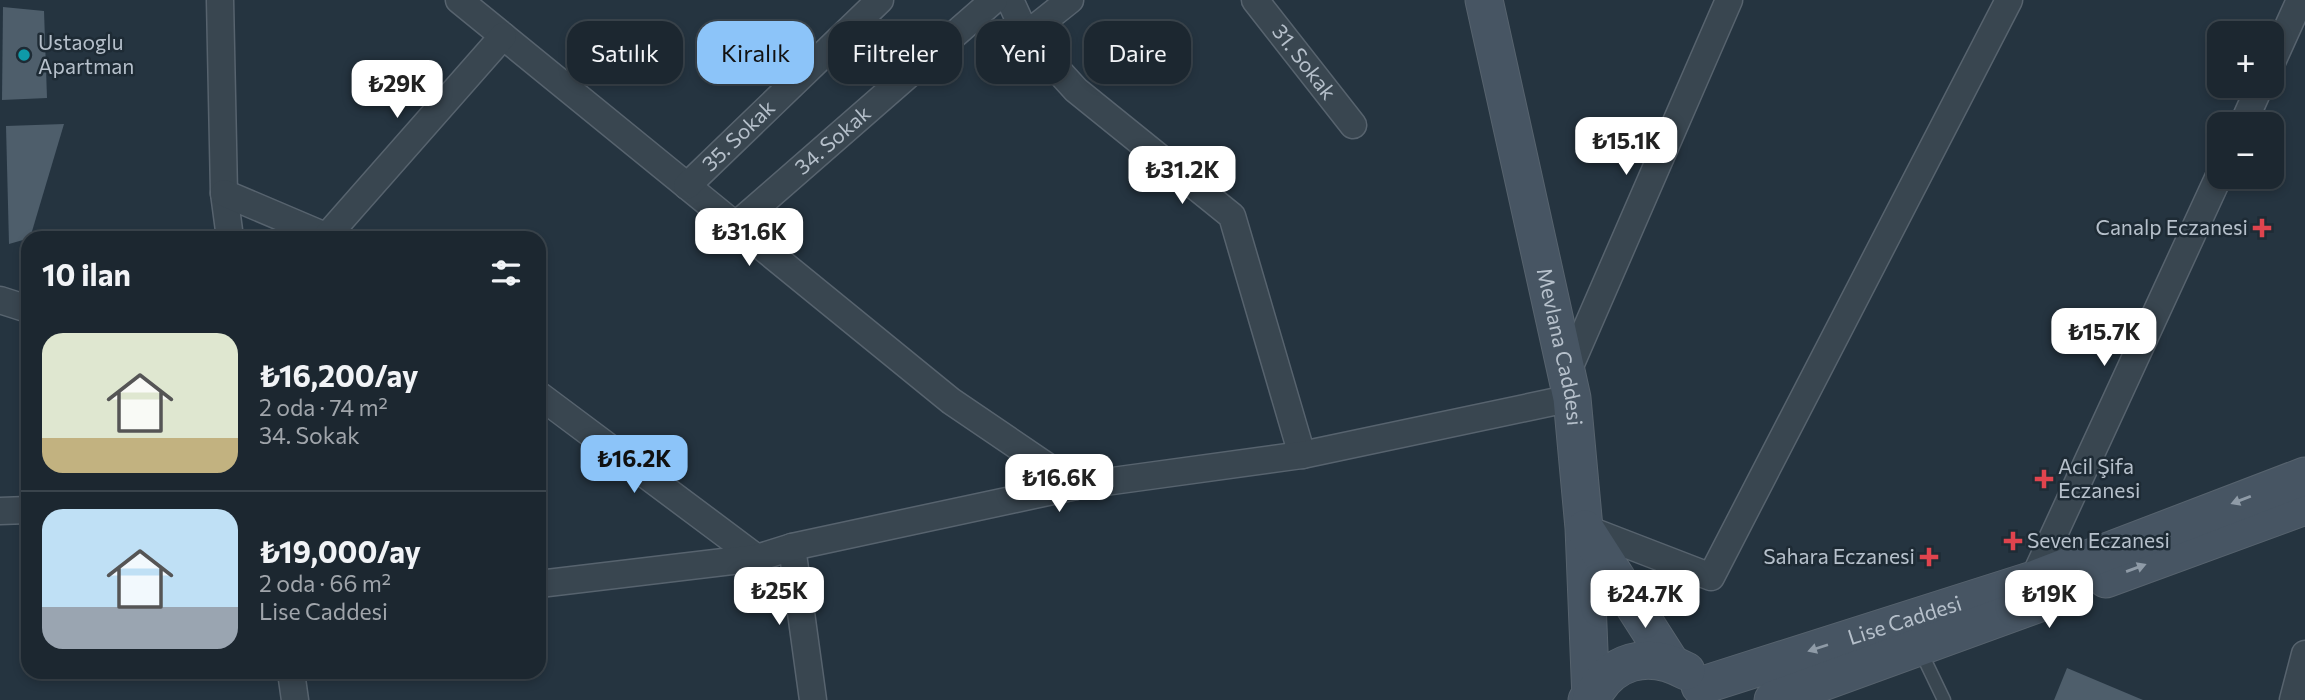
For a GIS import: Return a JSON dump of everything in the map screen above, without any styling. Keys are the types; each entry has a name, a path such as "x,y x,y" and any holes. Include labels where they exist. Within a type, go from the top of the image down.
{"main road":[{"name":"Mevlana Caddesi","path":"1484,0 1570,386 1584,528 1590,700"},
{"name":"Lise Caddesi","path":"1703,693 2033,580 2305,476"},
{"name":"Lise Caddesi","path":"1773,700 2305,506"},
{"path":"1584,528 1670,662"},
{"path":"1590,700 1601,682 1615,669 1632,660 1651,658 1670,662 1687,671 1703,693"}],"street":[{"path":"220,0 224,193 229,231"},
{"path":"459,0 951,401 1076,486"},
{"name":"35. Sokak","path":"687,186 880,0"},
{"name":"34. Sokak","path":"735,226 994,0"},
{"path":"1010,0 1020,21"},
{"path":"1044,21 1070,0"},
{"name":"31. Sokak","path":"1255,0 1353,125"},
{"path":"546,583 757,558 792,547 1076,486 1302,455 1570,386 1729,0"},
{"path":"1584,528 1711,577 2009,0"},
{"path":"2284,35 2300,0"},
{"path":"333,231 503,36"},
{"path":"1070,83 1232,216 1302,455"},
{"path":"2033,580 2213,189"},
{"path":"224,193 314,231"},
{"path":"0,300 21,307"},
{"path":"546,400 757,558"},
{"path":"0,511 21,510"},
{"path":"792,547 813,700"},
{"path":"2293,700 2305,654"},
{"path":"292,679 295,700"}],"lane":[{"path":"1919,647 1944,700"}],"building":[{"name":"Ustaoglu Apartman","path":"3,7 44,11 47,98 2,100"},
{"path":"64,124 32,231 21,231 21,241 9,244 6,126"},
{"path":"2067,668 2143,700 2054,700"}],"place":[{"name":"Ustaoglu Apartman","path":"24,55"},
{"name":"Canalp Eczanesi","path":"2262,228"},
{"name":"Acil Şifa Eczanesi","path":"2044,479"},
{"name":"Seven Eczanesi","path":"2013,541"},
{"name":"Sahara Eczanesi","path":"1929,557"}]}
